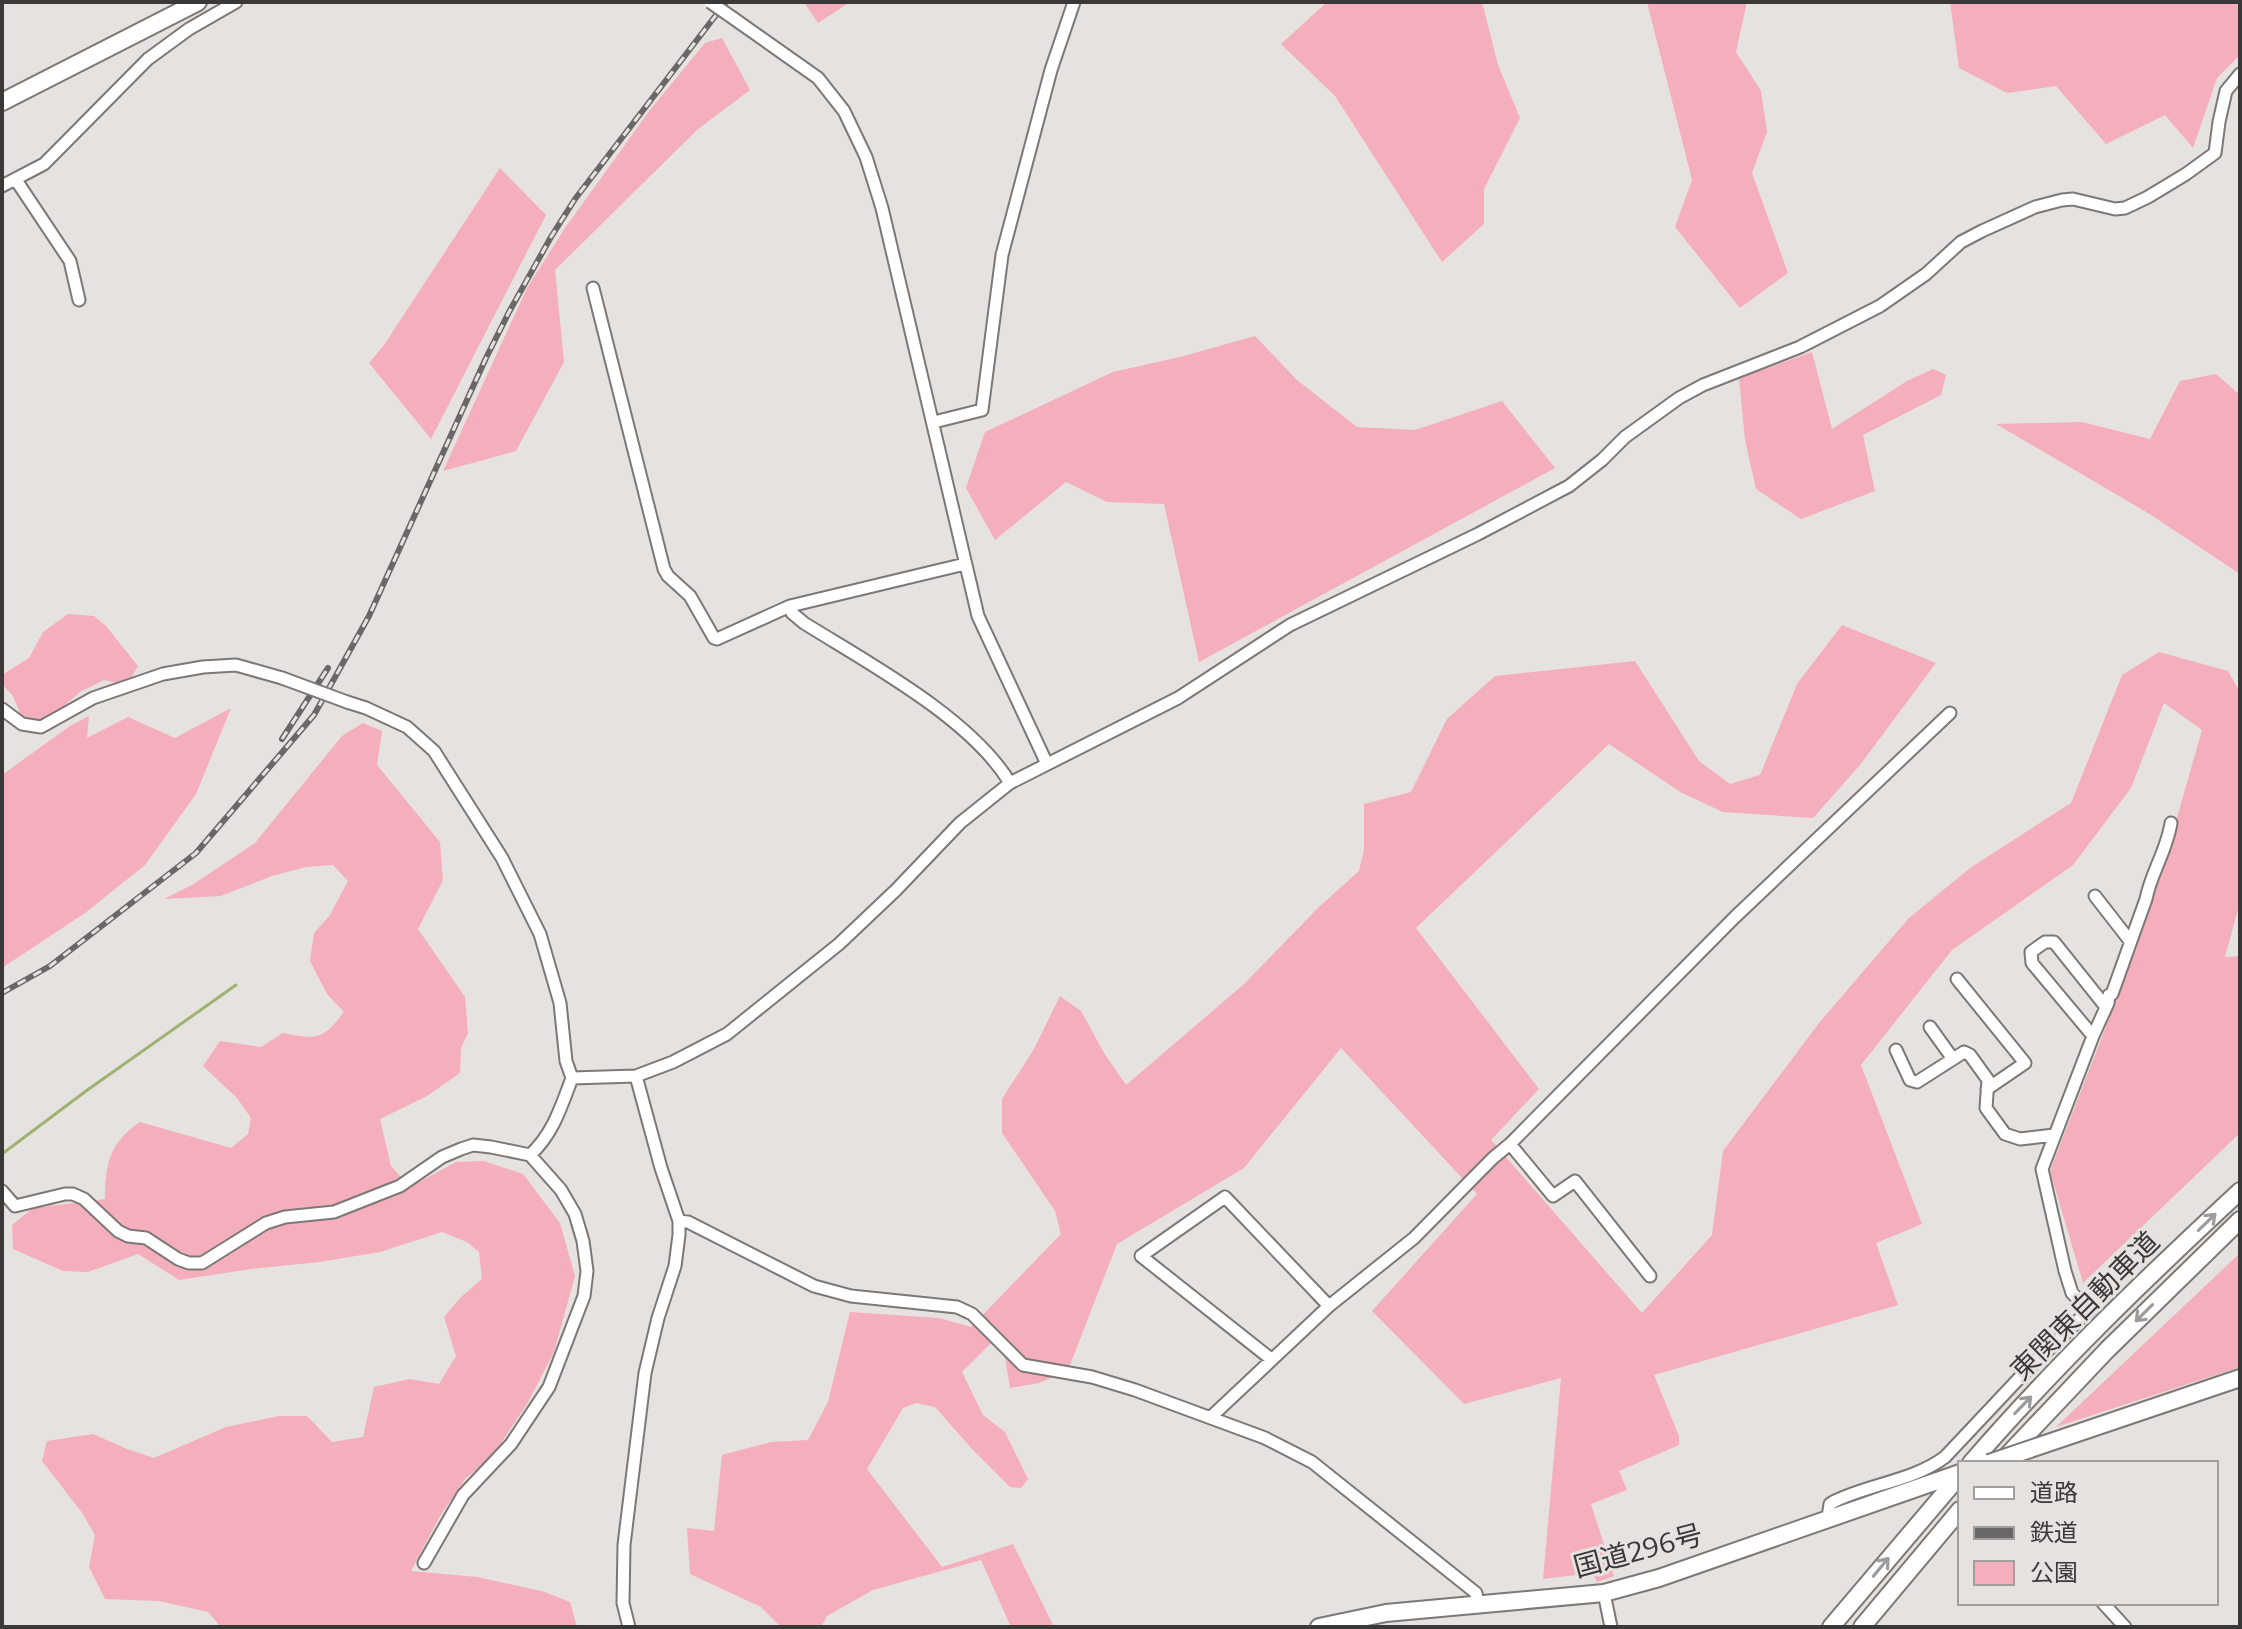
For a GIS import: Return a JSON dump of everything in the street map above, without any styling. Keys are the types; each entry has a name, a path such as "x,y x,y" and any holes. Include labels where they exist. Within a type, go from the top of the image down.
{"highway":[{"path":"2,102 198,2"},
{"name":"東関東自動車道","path":"1973,1461 2089,1336 2240,1191"},
{"name":"東関東自動車道","path":"2002,1461 2107,1350 2240,1220"},
{"path":"1995,1461 2240,1378"},
{"name":"国道296号","path":"1319,1627 1386,1613 1604,1593 1659,1578 1828,1517 1958,1475"},
{"path":"1831,1627 1958,1476"},
{"path":"1862,1627 1958,1512"}],"street":[{"path":"2,186 44,164 148,59 189,29 236,2"},
{"path":"710,2 818,78 844,111 866,157 882,208 978,616 1047,764"},
{"path":"934,422 982,410 1002,255 1051,70 1074,2"},
{"path":"572,1078 636,1076 727,1034 839,944 960,823 1010,783 1178,698 1290,625 1569,486 1649,418 1679,398 1728,374 1800,347 1880,306 1926,274 1961,242 2018,214 2062,200 2073,199 2115,209 2125,208 2148,197 2215,153 2226,91 2240,74"},
{"path":"16,180 70,261 79,300"},
{"path":"593,288 664,569 690,596 714,638 790,606 965,564"},
{"path":"790,606 792,613 804,623 915,694 965,732 997,764 1010,783"},
{"path":"2,709 22,724 41,727 93,698 163,674 236,665 366,708 407,727 434,751 502,858 540,934 560,1003 566,1061 572,1078 555,1123 530,1155"},
{"path":"1211,1417 1329,1306 1414,1238 1735,917 1950,713"},
{"path":"1828,1517 1830,1504 1839,1499 1891,1482 1945,1457 2091,1308 2095,1299 2079,1300 2072,1293 2042,1169 2106,1007 2171,823"},
{"path":"2095,896 2130,941"},
{"path":"2093,1036 2032,963 2031,952 2045,942 2054,942 2106,1007"},
{"path":"1957,979 2025,1063 1987,1089"},
{"path":"1930,1027 1953,1059"},
{"path":"1896,1050 1910,1080 1917,1082 1964,1052 1970,1055 1988,1080 1986,1108 2005,1134 2020,1139 2054,1135"},
{"path":"629,1627 622,1580 645,1373 675,1266 679,1221 636,1076"},
{"path":"1510,1144 1553,1196 1575,1181 1650,1276"},
{"path":"2,1191 15,1206 73,1194 84,1199 118,1231 128,1236 146,1238 178,1259 202,1263 266,1223 285,1217 334,1212 400,1186 442,1157 473,1145 530,1155 561,1190 575,1214 587,1271 584,1296 549,1387 511,1444 463,1495 424,1563"},
{"path":"1271,1359 1141,1256 1225,1197 1329,1306"},
{"path":"679,1221 688,1222 814,1286 851,1296 957,1307 972,1314 1023,1365 1092,1377 1135,1390 1287,1448 1312,1462 1476,1593 1478,1604"},
{"path":"1604,1593 1611,1627"},
{"path":"2105,1605 2125,1627"}],"green space":[{"path":"804,2 850,2 818,23"},
{"path":"1327,2 1482,2 1498,65 1520,118 1484,189 1484,224 1442,262 1335,96 1281,44"},
{"path":"1647,2 1747,2 1736,52 1761,91 1767,132 1752,173 1788,273 1740,308 1675,227 1692,180"},
{"path":"1950,2 2240,2 2240,55 2217,78 2193,148 2165,115 2106,144 2056,86 2007,93 1959,68"},
{"path":"722,38 750,90 698,129 555,270 564,362 516,451 443,471 527,288 565,228 650,110 705,43"},
{"path":"500,168 546,215 431,439 369,363 384,345"},
{"path":"1255,336 1297,380 1357,427 1415,430 1502,401 1555,468 1199,662 1164,504 1107,502 1066,482 995,540 966,488 985,432 1113,372"},
{"path":"1812,352 1832,429 1907,381 1933,369 1946,375 1941,395 1863,435 1875,491 1801,519 1756,489 1745,440 1739,378"},
{"path":"2216,374 2240,395 2240,574 2148,513 1996,424 2082,422 2150,439 2180,381"},
{"path":"68,614 94,616 106,626 138,666 130,680 117,683 104,680 80,692 44,723 22,718 13,696 2,684 2,675 29,658 43,632"},
{"path":"1842,625 1936,663 1860,765 1813,818 1723,812 1682,793 1609,744 1416,928 1539,1089 1491,1140 1642,1313 1712,1235 1723,1151 1819,1023 1908,919 1970,868 2071,803 2122,675 2159,652 2228,671 2240,692 2240,902 2225,957 2240,956 2240,1133 2083,1283 2050,1171 2112,1011 2164,863 2202,730 2164,703 2131,788 2073,865 1952,950 1861,1065 1922,1224 1876,1243 1898,1305 1654,1375 1679,1436 1679,1445 1619,1471 1627,1490 1591,1504 1614,1576 1597,1582 1592,1573 1543,1579 1561,1378 1464,1404 1372,1311 1477,1194 1341,1048 1244,1168 1117,1244 1068,1370 1039,1383 1010,1388 1001,1333 962,1372 983,1415 1005,1432 1028,1479 1021,1488 1010,1487 935,1407 916,1403 903,1408 867,1469 942,1567 1013,1544 1054,1627 1011,1627 981,1560 873,1590 827,1616 821,1627 781,1627 761,1607 690,1574 687,1528 714,1531 722,1455 771,1442 808,1440 828,1402 850,1312 939,1318 971,1327 1061,1234 1055,1211 1002,1133 1002,1099 1034,1049 1060,996 1081,1011 1126,1085 1243,985 1359,871 1364,850 1364,804 1411,792 1447,719 1495,676 1635,661 1699,761 1730,784 1760,775 1797,684"},
{"path":"231,708 196,794 145,865 85,913 2,968 2,775 89,716 87,738 128,717 175,738"},
{"path":"363,723 382,731 377,765 440,842 443,880 418,929 465,997 468,1033 461,1048 460,1073 427,1096 380,1119 391,1166 410,1187 456,1162 484,1161 523,1174 560,1223 575,1276 554,1352 527,1404 491,1458 466,1478 440,1516 411,1571 477,1577 545,1592 570,1602 577,1627 221,1627 208,1612 159,1601 105,1599 89,1567 95,1535 83,1514 42,1461 47,1441 93,1434 154,1458 226,1427 279,1416 307,1416 332,1442 363,1437 374,1387 410,1379 439,1384 456,1356 444,1317 482,1279 479,1252 467,1242 442,1232 380,1252 179,1280 138,1254 88,1272 63,1271 13,1249 12,1225 33,1208 105,1199 111,1155 122,1138 140,1122 231,1148 248,1134 251,1118 237,1098 203,1066 220,1041 261,1047 283,1033 318,1036 344,1012 327,994 310,961 314,933 330,915 348,881 333,865 306,867 272,876 221,896 164,899 192,885 255,843 342,736"},
{"path":"2240,1253 2240,1367 2056,1427"}],"waterway":[{"path":"2,1154 236,985"}],"railway":[{"path":"2,993 50,966 196,853 314,715 369,616 486,358 551,237 575,199 726,2"},
{"path":"282,739 328,668"}]}
